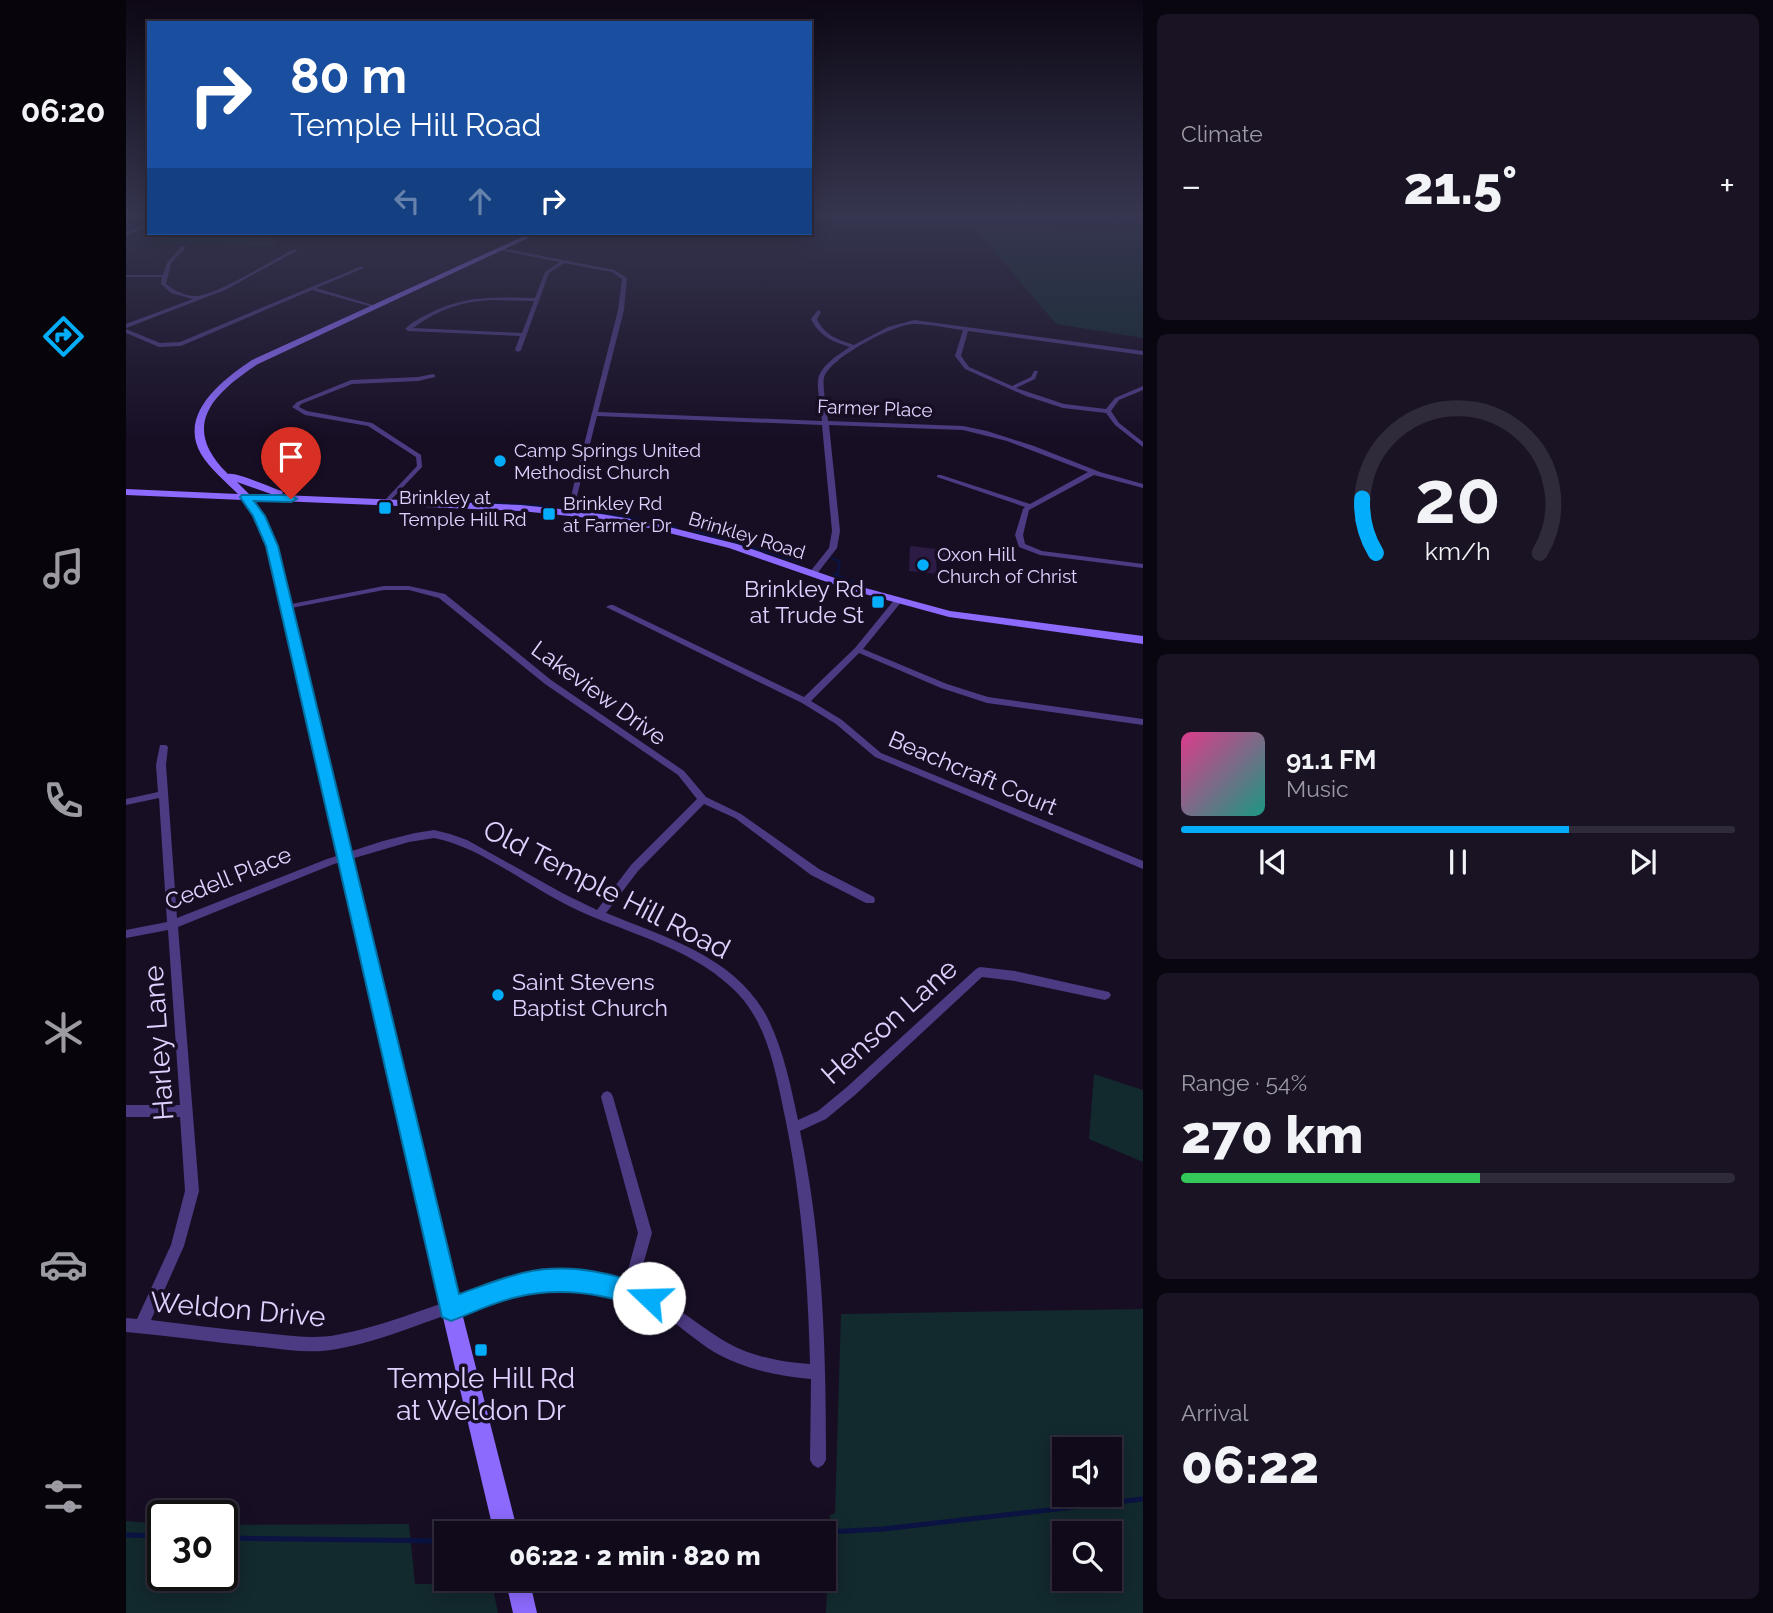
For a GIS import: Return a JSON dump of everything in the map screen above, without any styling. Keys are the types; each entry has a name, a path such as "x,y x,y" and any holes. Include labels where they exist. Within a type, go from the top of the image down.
{"main road":[{"path":"411,290 262,358 233,376 216,392 203,413 199,426 204,452 246,497 267,531 503,1521"},
{"path":"195,495 220,485 214,474 215,465"},
{"path":"215,465 259,488 314,499"},
{"name":"Brinkley Road","path":"126,492 570,512 618,519 733,546 898,601 949,614 1143,640"},
{"path":"520,1591 525,1613"}],"street":[{"path":"171,290 200,299"},
{"path":"126,329 219,290"},
{"path":"126,329 159,345 181,344 310,290"},
{"path":"317,290 374,307"},
{"path":"518,350 540,290"},
{"path":"570,512 624,290"},
{"path":"523,335 408,330 446,305 457,301 536,300"},
{"path":"818,312 814,319 820,330 830,338 856,347"},
{"path":"813,573 829,554 836,540 822,374 856,347 888,328 905,323 966,328 1143,353"},
{"path":"966,328 958,356 960,362 1011,388 1049,402 1108,411 1117,424 1143,445"},
{"path":"1011,388 1033,378 1036,372"},
{"path":"386,502 420,466 419,456 370,424 305,413 295,407 335,388 370,380 433,376"},
{"path":"1108,411 1117,399 1143,388"},
{"name":"Farmer Place","path":"595,414 974,429 1008,437 1092,472 1143,486"},
{"path":"1092,472 1030,506 1024,513 1019,535 1026,549 1143,566"},
{"path":"939,475 1030,506"},
{"name":"Lakeview Drive","path":"286,607 384,588 409,588 442,596 548,682 681,774 704,799 738,816 815,872 870,900"},
{"path":"804,701 858,650 898,601"},
{"name":"Beachcraft Court","path":"610,607 804,701 839,722 878,755 1143,865"},
{"path":"858,650 944,686 987,700 1143,722"},
{"name":"Harley Lane","path":"133,1325 177,1245 192,1191 161,765 163,747"},
{"path":"126,802 163,794"},
{"path":"600,915 609,899 638,865 704,799"},
{"name":"Old Temple Hill Road","path":"345,856 421,836 444,835 567,901 690,953 720,971 753,1002 774,1048 794,1128 811,1232 818,1309 818,1460"},
{"name":"Cedell Place","path":"126,934 174,924 345,856"},
{"name":"Henson Lane","path":"794,1128 822,1115 851,1091 980,972 1015,976 1105,995"},
{"path":"607,1097 645,1233 629,1290"},
{"path":"126,1111 187,1111"},
{"name":"Weldon Drive","path":"133,1325 317,1344 376,1333 516,1286 553,1280 595,1282 629,1290 666,1307 722,1348 746,1359 768,1366 819,1372"}],"green space":[{"path":"1027,290 1143,290 1143,338 1056,324"},
{"path":"1094,1074 1143,1090 1143,1162 1089,1139"},
{"path":"1143,1309 1143,1613 826,1613 827,1591 836,1591 836,1521 830,1521 830,1515 835,1513 841,1314"},
{"path":"126,1521 147,1523 147,1591 238,1591 238,1525 409,1524 415,1584 434,1584 434,1591 493,1591 498,1613 126,1613"}],"building":[{"name":"Oxon Hill Church of Christ","path":"910,546 964,552 963,560 936,558 937,574 909,571"}],"waterway":[{"path":"412,499 553,507"},
{"path":"583,511 642,520"},
{"path":"651,522 677,528"},
{"path":"695,531 723,539"},
{"path":"733,542 800,562"},
{"path":"832,558 840,562 837,575"},
{"path":"834,574 856,583"},
{"path":"836,1532 883,1529 1143,1499"},
{"path":"126,1535 147,1536"},
{"path":"238,1538 434,1541"}],"place":[{"name":"Camp Springs United Methodist Church","path":"500,461"},
{"name":"Brinkley at Temple Hill Rd","path":"385,508"},
{"name":"Brinkley Rd at Farmer Dr","path":"549,514"},
{"name":"Oxon Hill Church of Christ","path":"923,565"},
{"name":"Brinkley Rd at Trude St","path":"878,602"},
{"name":"Saint Stevens Baptist Church","path":"498,995"},
{"name":"Temple Hill Rd at Weldon Dr","path":"481,1350"}],"route":[{"path":"291,499 246,497 267,531 272,546 451,1309 516,1286 553,1280 612,1285 649,1298"}]}
